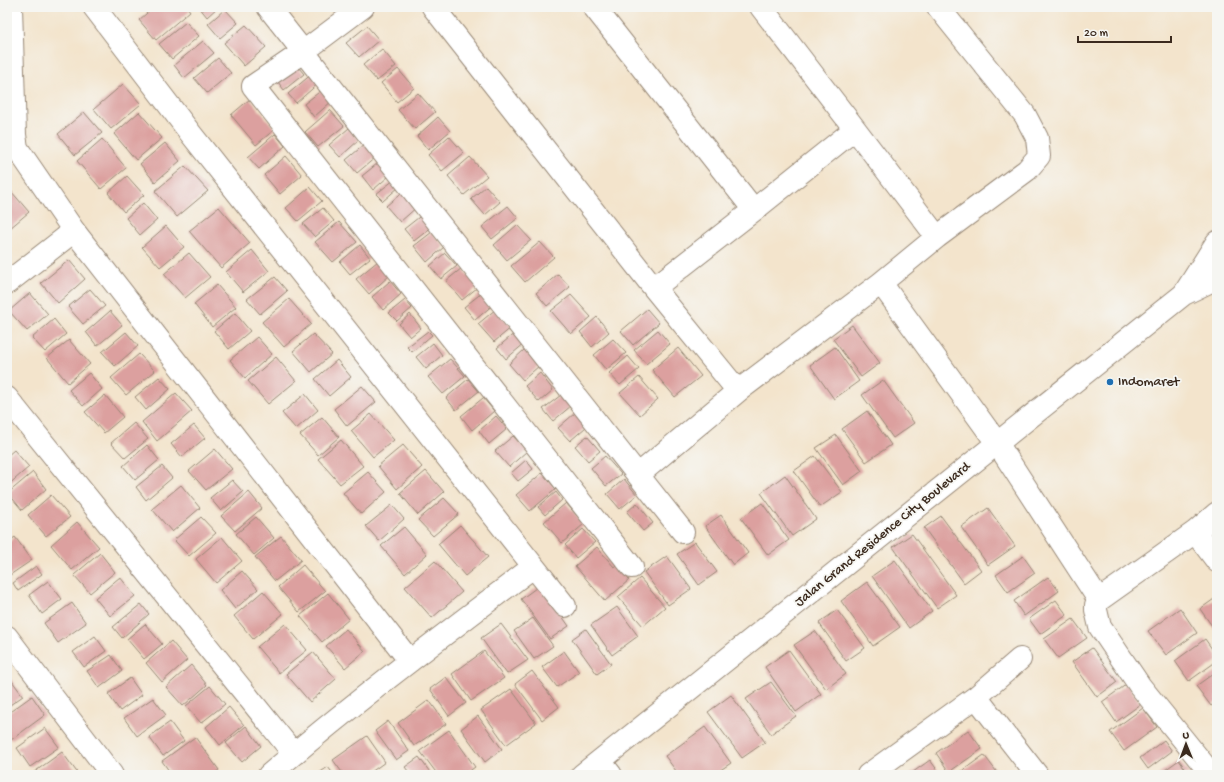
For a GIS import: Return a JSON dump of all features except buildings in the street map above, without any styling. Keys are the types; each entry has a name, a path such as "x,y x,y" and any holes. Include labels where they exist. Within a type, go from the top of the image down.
{"street":[{"path":"11,7 15,135 17,148 74,231 410,661"},
{"path":"94,7 196,140 565,606"},
{"path":"268,7 683,532"},
{"path":"363,7 303,52 253,86 632,567"},
{"path":"433,7 654,288 738,390"},
{"path":"594,7 754,210"},
{"path":"761,7 856,129 937,237"},
{"path":"638,475 738,390 881,283 937,237 1027,170 1039,156 1037,138 1025,115 938,7"},
{"path":"654,288 856,129"},
{"path":"7,283 74,231"},
{"path":"1184,294 1217,242"},
{"path":"1184,294 1217,278"},
{"path":"881,283 997,443 1099,600"},
{"name":"Jalan Grand Residence City Boulevard","path":"582,775 606,768 997,443 1184,294"},
{"path":"7,398 294,754"},
{"path":"1212,775 1140,686 1100,627 1096,605 1099,600 1217,514"},
{"path":"1194,532 1217,561"},
{"path":"269,775 410,661 533,567"},
{"path":"7,637 112,775"},
{"path":"868,775 976,697 1020,659"},
{"path":"976,697 1037,775"}],"place":[{"name":"Indomaret","path":"1110,382"}]}
